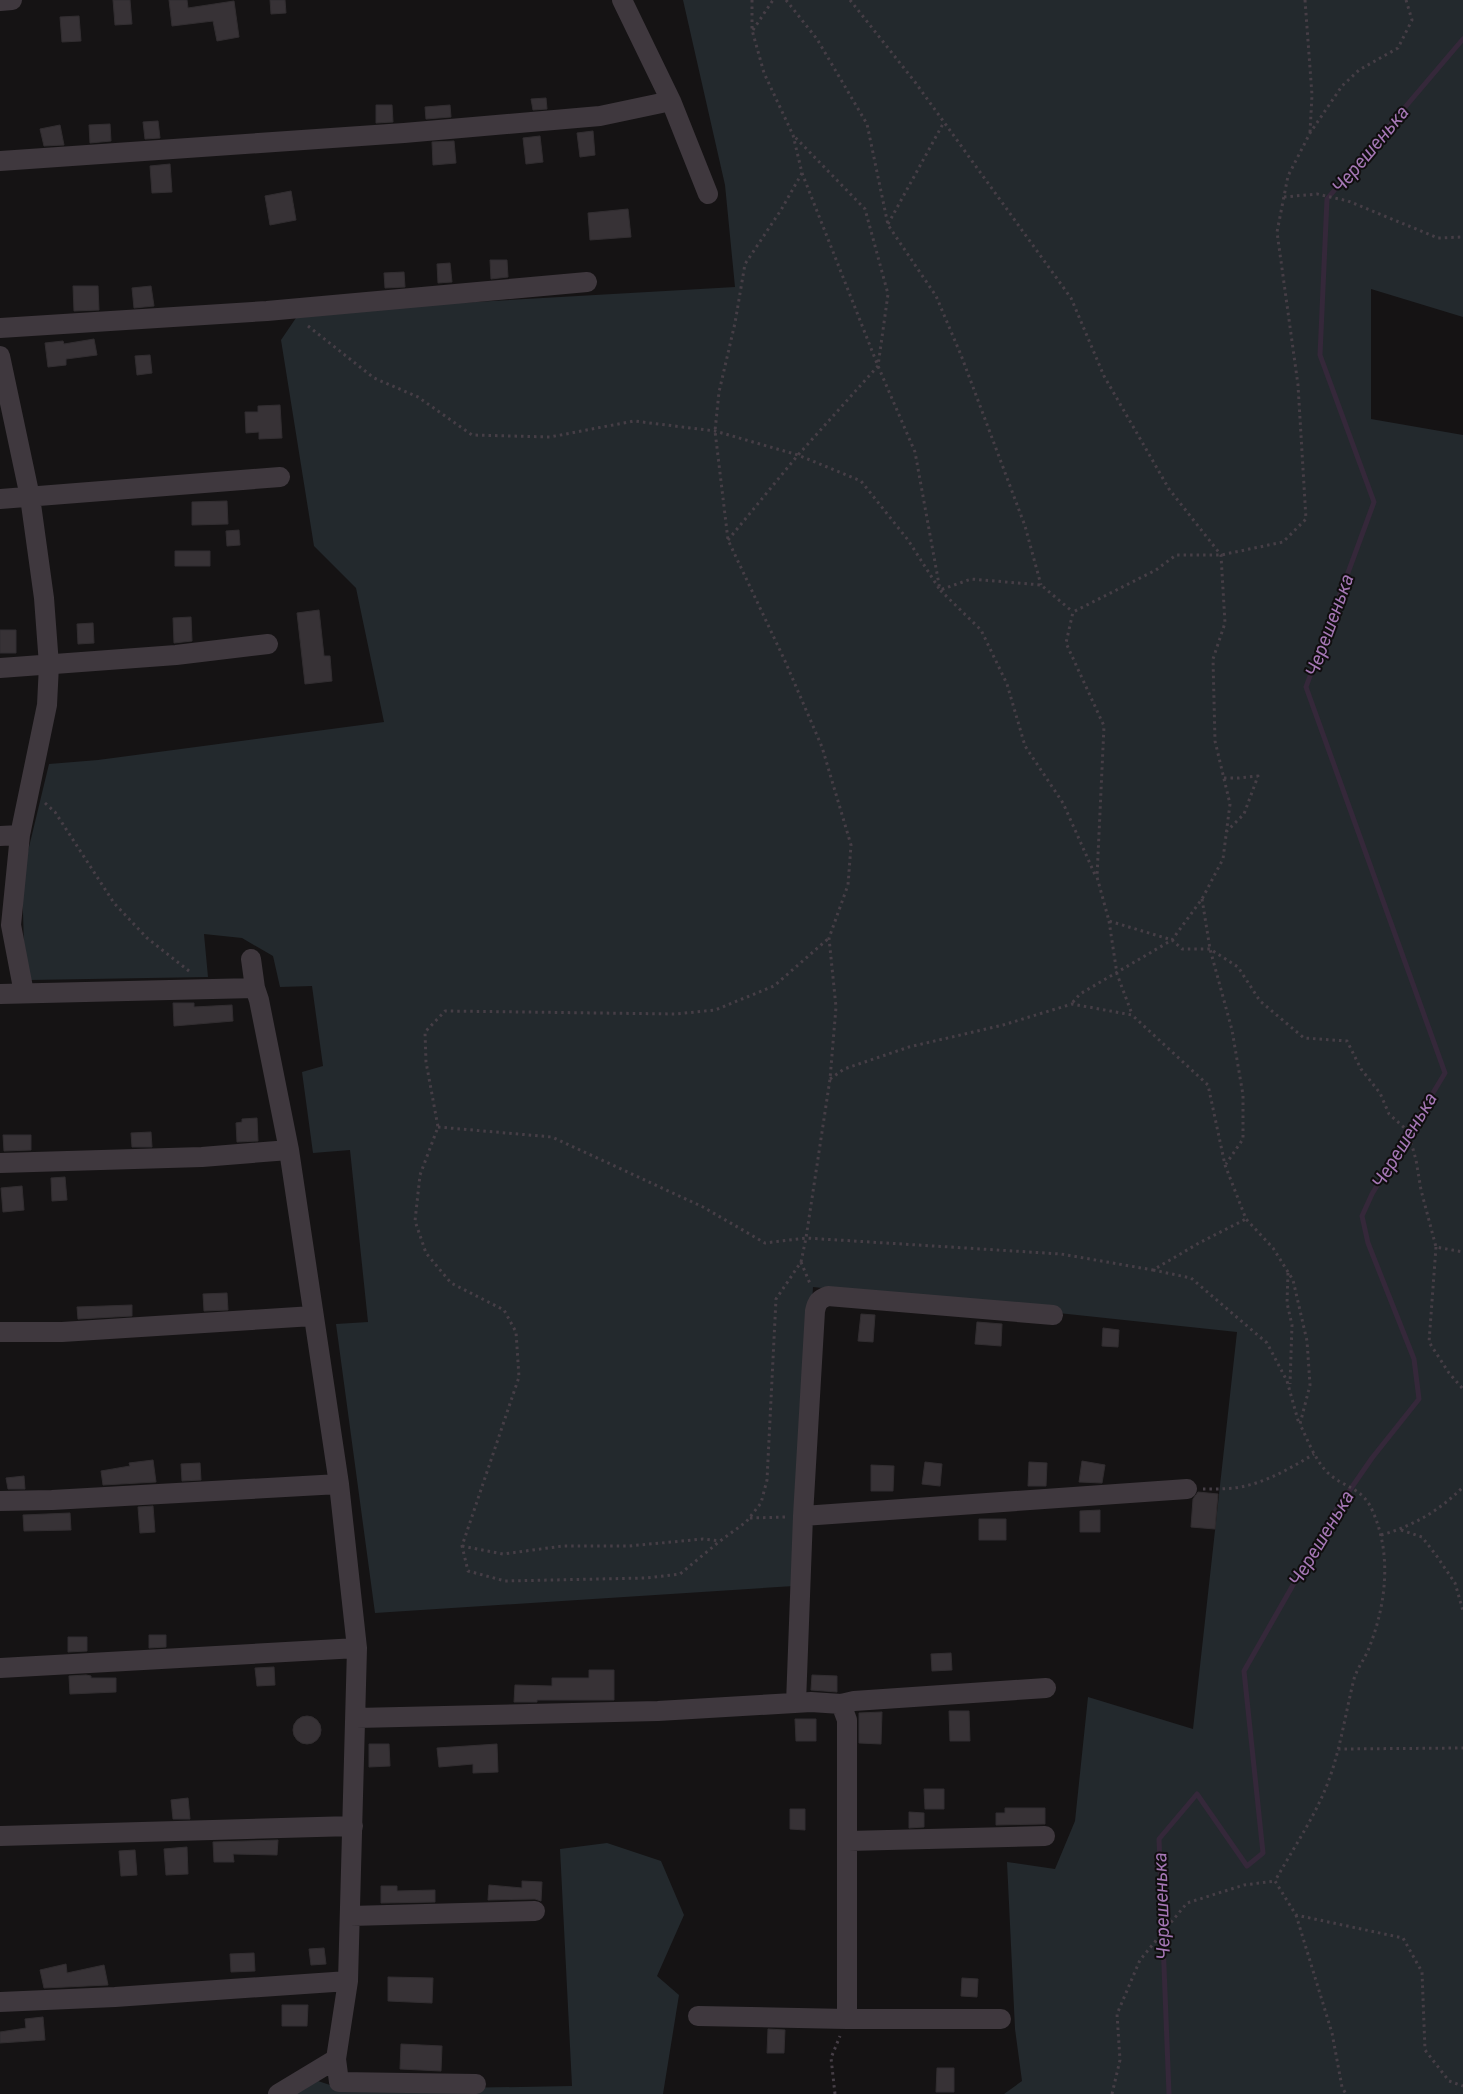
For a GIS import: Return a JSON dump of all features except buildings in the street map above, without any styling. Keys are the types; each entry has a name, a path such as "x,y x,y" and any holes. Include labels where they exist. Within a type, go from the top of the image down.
{"street":[{"path":"0,1 12,0"},
{"path":"622,0 671,101 708,194"},
{"path":"0,160 404,133 580,118 600,116 671,101"},
{"path":"0,328 285,309 587,282"},
{"path":"0,356 30,497 44,598 49,665 47,705 20,835 11,925 24,994"},
{"path":"0,499 280,477"},
{"path":"0,668 176,655 268,644"},
{"path":"0,836 20,835"},
{"path":"251,959 254,988 259,1000 289,1150 339,1484 357,1648 348,1981 336,2059 339,2082 476,2084"},
{"path":"0,994 254,988"},
{"path":"0,1163 202,1157 289,1150"},
{"path":"796,1703 803,1516 817,1303 821,1298 828,1296 1053,1315"},
{"path":"0,1332 62,1332 313,1316"},
{"path":"0,1501 80,1499 339,1484"},
{"path":"803,1516 1187,1489"},
{"path":"0,1668 357,1648"},
{"path":"356,1718 658,1711 796,1703 842,1704 854,1701 1046,1688"},
{"path":"842,1704 847,1720 847,2019"},
{"path":"0,1836 353,1826"},
{"path":"848,1841 1045,1836"},
{"path":"350,1916 535,1911"},
{"path":"0,2002 115,1997 348,1981"},
{"path":"698,2016 847,2019 1001,2019"},
{"path":"278,2094 336,2059"}],"path":[{"path":"752,0 752,30 764,73 793,135 802,172 878,366 915,452 940,590"},
{"path":"752,30 773,0"},
{"path":"786,0 816,39 867,124 888,225 936,296 1025,526 1041,585 1073,612"},
{"path":"850,0 916,82 1071,298 1104,376 1169,489 1221,555 1225,623 1213,659 1215,741 1230,804 1223,859 1202,899 1172,940 1080,994 1072,1004"},
{"path":"1305,0 1312,95 1310,133"},
{"path":"1073,612 1156,570 1176,555 1221,555 1283,542 1306,519 1298,386 1277,232 1288,176 1310,133 1342,86 1359,70 1398,48 1412,20 1406,0"},
{"path":"888,225 944,122"},
{"path":"728,540 798,455 878,366 888,294 865,209 793,135"},
{"path":"802,172 781,210 745,264 735,323 718,392 715,431 728,540 785,661 822,748 850,845 848,885 829,938 836,1007 830,1079 806,1238 801,1262 776,1299 767,1480 760,1503 749,1518 680,1574 637,1578 505,1581 468,1571 462,1546 519,1377 516,1332 504,1310 451,1283 426,1254 415,1221 420,1175 438,1127 426,1062 425,1032 445,1011 676,1014 714,1010 774,986 829,938"},
{"path":"1284,197 1317,194 1342,199 1438,238 1463,237"},
{"path":"285,309 374,378 418,397 472,435 550,437 634,421 715,431 798,455 861,481 908,540 940,590 981,630 1007,684 1025,746 1063,803 1097,877 1109,921 1117,974 1132,1015 1208,1085 1225,1165 1246,1219 1273,1248 1293,1280 1307,1341 1310,1385 1300,1424"},
{"path":"940,590 971,579 1041,585"},
{"path":"1073,612 1066,643 1104,726 1097,877"},
{"path":"1224,778 1258,776 1244,814 1226,831"},
{"path":"30,788 55,812 114,903 146,938 181,966 220,990"},
{"path":"1202,899 1210,949 1232,1030 1243,1095 1243,1139 1225,1165"},
{"path":"1109,921 1172,940 1182,949 1210,949 1238,967 1260,1001 1304,1038 1347,1042 1361,1070 1380,1093 1390,1114 1409,1132 1421,1190 1436,1247 1429,1342 1449,1373 1463,1389"},
{"path":"830,1079 844,1069 908,1047 1003,1025 1072,1004 1132,1015"},
{"path":"438,1127 552,1137 703,1207 765,1243 806,1238 1061,1254 1191,1278 1267,1343 1287,1381 1300,1424 1314,1454 1329,1474 1354,1488 1366,1499 1373,1511 1384,1550 1385,1583 1378,1622 1369,1649 1355,1676 1338,1750 1321,1798 1275,1881"},
{"path":"1153,1270 1199,1243 1246,1219"},
{"path":"1436,1247 1463,1252"},
{"path":"801,1262 817,1303"},
{"path":"1288,1272 1287,1303 1292,1325 1290,1389"},
{"path":"1187,1489 1234,1488 1257,1483 1288,1470 1314,1454"},
{"path":"1381,1535 1401,1530 1446,1504 1463,1487"},
{"path":"749,1518 803,1516"},
{"path":"1401,1530 1422,1537 1436,1555 1455,1583 1463,1611"},
{"path":"462,1546 503,1554 563,1546 629,1546 703,1539 720,1541"},
{"path":"1338,1750 1463,1748"},
{"path":"1275,1881 1296,1915 1332,2033 1342,2087 1346,2094"},
{"path":"1112,2094 1120,2060 1117,2014 1140,1960 1187,1903 1244,1885 1275,1881"},
{"path":"1296,1915 1403,1938 1422,1972 1425,2050 1450,2081 1463,2086"},
{"path":"835,2094 831,2058 847,2019"}],"shaded area":[{"path":"683,0 1463,0 1463,317 1371,289 1371,419 1463,435 1463,2094 1004,2094 1022,2081 1015,2029 1007,1862 1055,1869 1075,1821 1088,1697 1193,1729 1237,1332 813,1287 794,1586 375,1613 336,1324 368,1322 350,1150 313,1153 302,1072 323,1066 312,986 280,987 273,956 242,938 204,934 208,977 30,980 24,948 22,876 49,764 98,760 384,722 356,588 314,546 281,340 300,312 735,287 725,185"},
{"path":"607,1843 661,1861 684,1915 657,1976 679,1995 663,2094 289,2094 312,2079 345,2090 572,2086 560,1849"}],"waterway":[{"name":"Черешенька","path":"1169,2094 1159,1839 1197,1794 1247,1866 1263,1853 1244,1671 1334,1513 1372,1458 1419,1399 1414,1359 1368,1243 1362,1216 1372,1194 1445,1073 1306,687 1374,502 1320,355 1327,199 1463,39"}]}
